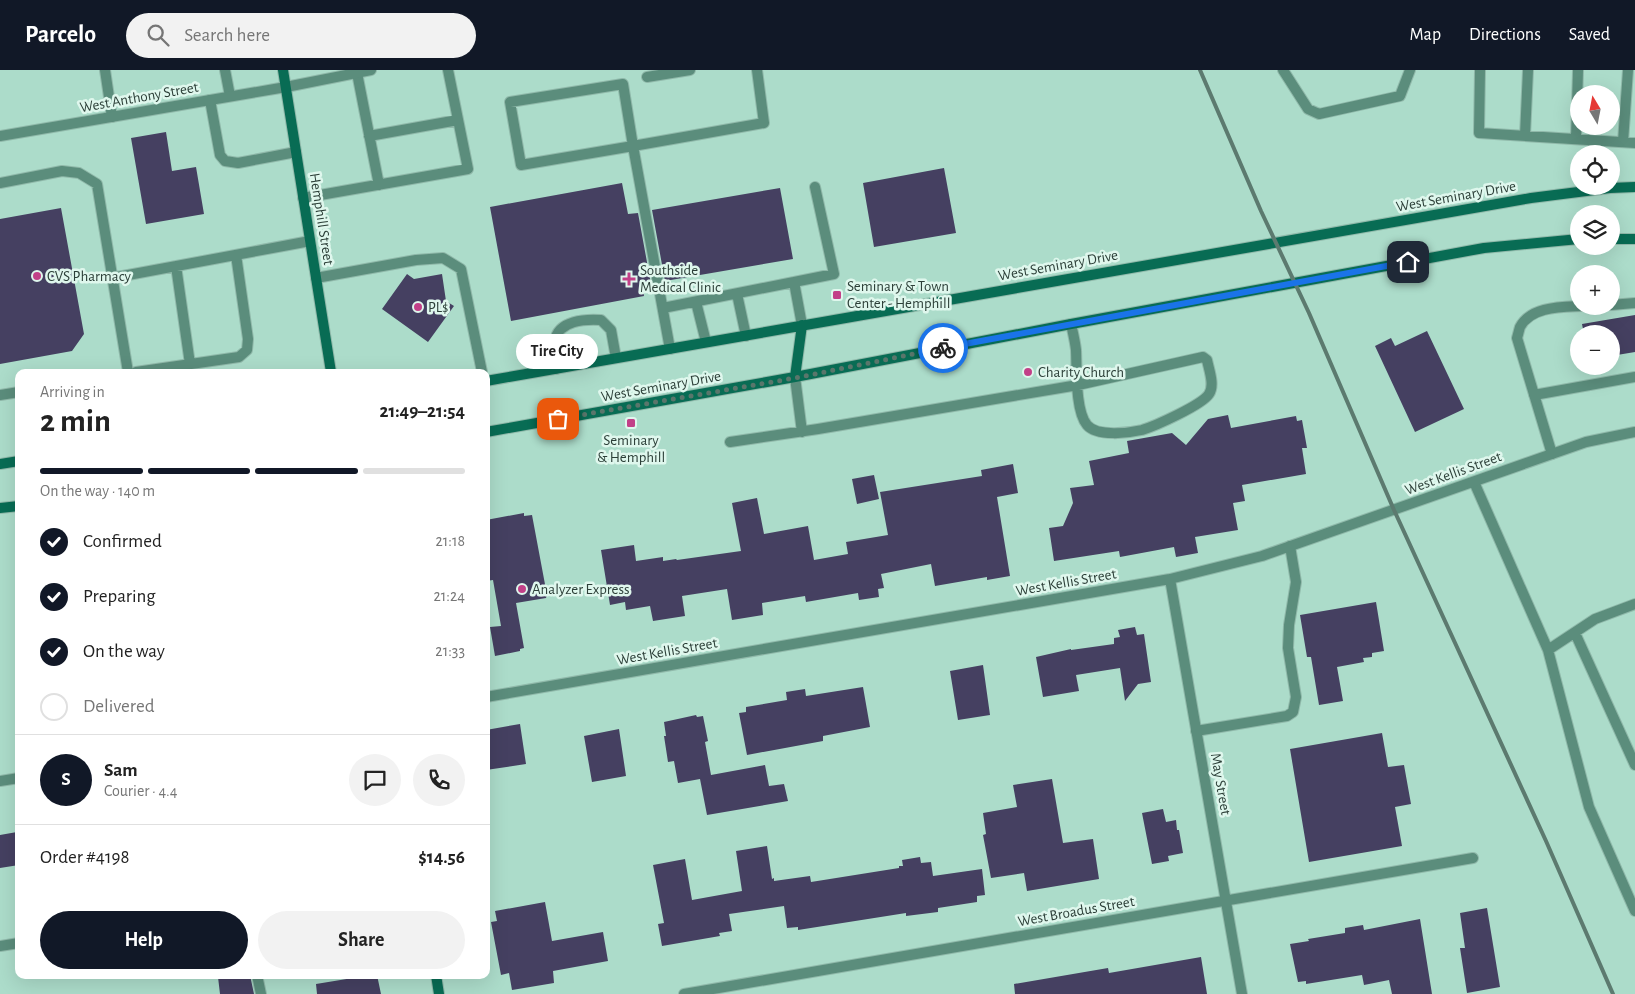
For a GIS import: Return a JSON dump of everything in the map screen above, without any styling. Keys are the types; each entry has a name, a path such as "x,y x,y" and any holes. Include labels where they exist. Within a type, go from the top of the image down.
{"main road":[{"name":"Hemphill Street","path":"283,70 331,369"},
{"name":"West Seminary Drive","path":"490,380 1531,198 1610,188 1635,187"},
{"path":"1620,239 1635,239"},
{"name":"West Seminary Drive","path":"490,431 795,378 1071,324 1484,248 1570,240"},
{"path":"795,378 802,325"},
{"path":"0,464 15,462"},
{"path":"0,508 15,506"},
{"path":"437,979 439,994"}],"street":[{"path":"105,70 112,117"},
{"path":"225,70 230,96"},
{"name":"West Anthony Street","path":"0,136 286,87 351,72 371,70"},
{"path":"303,198 468,169 448,70"},
{"path":"647,77 690,70"},
{"path":"670,349 633,146 623,84 510,102 521,165 633,146 764,122 757,70"},
{"path":"1283,70 1308,110 1320,114 1400,96 1410,70"},
{"path":"1480,70 1479,133 1635,142"},
{"path":"1525,136 1528,70"},
{"path":"1576,139 1578,70"},
{"path":"1623,142 1628,70"},
{"path":"351,72 370,136 379,185"},
{"path":"210,100 220,155 225,161 238,163 296,152"},
{"path":"370,136 458,120"},
{"path":"0,183 62,171 79,173 97,184 127,369"},
{"path":"663,308 834,274 815,187"},
{"path":"112,278 310,241"},
{"path":"156,369 239,357 247,350 248,339 236,255"},
{"path":"316,278 416,260 443,258 461,269 481,369"},
{"path":"176,266 190,364"},
{"path":"794,282 802,325"},
{"path":"737,294 746,336"},
{"path":"696,302 706,342"},
{"path":"1620,304 1635,303"},
{"path":"1552,454 1517,338 1520,326 1530,315 1547,309 1570,307"},
{"path":"556,369 555,339 562,328 583,319 601,320 611,330 616,358"},
{"path":"730,442 802,432 1078,385 1203,357 1207,360 1211,382 1209,394 1193,408 1142,430 1101,434 1087,426 1079,408 1078,385 1076,348 1071,324"},
{"path":"1534,395 1635,377"},
{"path":"795,378 802,432"},
{"path":"0,395 15,393"},
{"name":"West Kellis Street","path":"490,696 1170,580 1262,556 1586,442 1635,432"},
{"path":"1474,482 1548,650 1589,807 1635,911"},
{"path":"1196,731 1287,716 1293,712 1296,697 1288,648 1289,624 1296,582 1290,546"},
{"name":"May Street","path":"1170,580 1242,994"},
{"path":"1548,650 1595,619 1635,604"},
{"path":"1575,633 1635,765"},
{"path":"0,781 15,779"},
{"name":"West Broadus Street","path":"684,994 1473,858"},
{"path":"0,946 15,944"},
{"path":"258,979 261,994"}],"building":[{"path":"166,132 172,171 196,167 204,214 146,224 131,138"},
{"path":"944,168 956,233 874,247 863,183"},
{"path":"622,183 628,214 638,213 651,284 642,285 644,296 511,321 490,207"},
{"path":"780,188 793,259 665,281 652,210"},
{"name":"CVS Pharmacy","path":"61,208 84,334 72,351 0,364 0,219"},
{"name":"PL$","path":"407,274 414,279 442,274 446,301 454,306 428,342 382,309"},
{"path":"1635,315 1635,352 1620,354 1620,325 1582,324"},
{"path":"1427,331 1464,409 1415,432 1375,346 1391,338 1395,346"},
{"path":"1228,415 1231,428 1296,416 1297,421 1302,420 1307,448 1302,448 1306,474 1242,485 1245,501 1233,503 1238,530 1195,537 1198,553 1176,557 1174,547 1120,557 1119,551 1054,561 1049,528 1063,526 1073,503 1070,488 1094,485 1089,461 1129,453 1127,441 1172,433 1186,445 1208,419"},
{"path":"1013,464 1018,493 997,497 1010,576 987,580 987,577 935,586 931,564 881,574 884,588 878,589 879,597 859,600 858,593 806,602 805,596 762,603 763,615 732,620 727,589 682,596 685,616 653,621 650,606 626,610 625,602 610,605 601,550 634,545 636,561 663,557 663,561 677,560 741,551 732,503 757,498 764,534 808,526 814,560 848,554 846,542 888,535 880,492 982,476 981,470"},
{"path":"874,475 879,499 857,504 852,479"},
{"path":"524,513 524,516 532,515 547,595 546,598 516,603 524,648 520,649 520,651 495,656 490,627 501,626 493,580 490,580 490,519"},
{"path":"1376,602 1384,651 1372,653 1372,657 1363,658 1364,662 1337,667 1343,701 1319,705 1311,657 1307,657 1300,615"},
{"path":"1135,627 1137,635 1144,634 1151,682 1138,684 1125,701 1120,668 1076,675 1079,691 1043,697 1036,657 1071,649 1114,644 1114,638 1120,637 1118,630"},
{"path":"983,665 990,715 958,720 950,671"},
{"path":"863,687 870,727 823,736 823,741 747,755 739,713 746,712 746,707 787,700 786,692 805,689 806,696"},
{"path":"696,715 697,717 703,716 708,741 705,742 711,775 765,765 769,786 784,784 788,801 707,815 700,779 678,783 674,761 668,762 664,736 666,736 664,722"},
{"path":"520,724 526,764 490,769 490,729"},
{"path":"619,729 626,776 592,782 584,736"},
{"path":"1382,733 1388,767 1404,765 1411,804 1395,807 1402,846 1309,862 1290,749"},
{"path":"1052,779 1063,843 1093,839 1099,879 1027,891 1024,873 991,878 983,835 986,834 983,813 1017,807 1013,785"},
{"path":"1163,809 1166,822 1176,820 1183,853 1168,856 1169,861 1152,864 1142,813"},
{"path":"15,832 15,866 0,868 0,835"},
{"path":"767,846 772,879 774,878 774,881 810,876 811,882 899,868 899,866 903,866 902,860 920,857 921,863 931,862 933,876 982,869 985,895 977,896 977,902 938,908 938,912 906,916 906,913 798,930 798,927 787,928 784,906 729,914 732,931 719,933 720,936 662,946 658,924 664,923 653,865 685,859 692,900 742,891 736,851"},
{"path":"545,902 552,941 603,932 608,961 553,971 554,983 512,990 509,973 501,975 491,922 497,921 495,911"},
{"path":"1487,908 1500,987 1467,993 1460,948 1465,948 1460,913"},
{"path":"1420,919 1432,994 1392,994 1389,980 1364,985 1362,975 1306,984 1306,981 1298,982 1290,944 1345,933 1345,928 1363,925 1364,930"},
{"path":"1201,957 1207,994 1015,994 1014,984 1108,968 1109,973"},
{"path":"218,979 251,979 254,994 220,994"},
{"path":"347,979 378,979 381,994 317,994 316,984"}],"railway":[{"path":"1200,70 1261,211 1309,313 1394,510 1546,841 1613,994"}],"way so far":[{"path":"558,419 795,378 943,348"}],"place":[{"name":"CVS Pharmacy","path":"37,276"},
{"name":"Southside Medical Clinic","path":"629,279"},
{"name":"Seminary & Town Center - Hemphill","path":"837,295"},
{"name":"PL$","path":"418,307"},
{"name":"Charity Church","path":"1028,372"},
{"name":"Tire City","path":"558,419"},
{"name":"Seminary & Hemphill","path":"631,423"},
{"name":"Analyzer Express","path":"522,589"}],"route":[{"path":"943,348 1408,262"}]}
